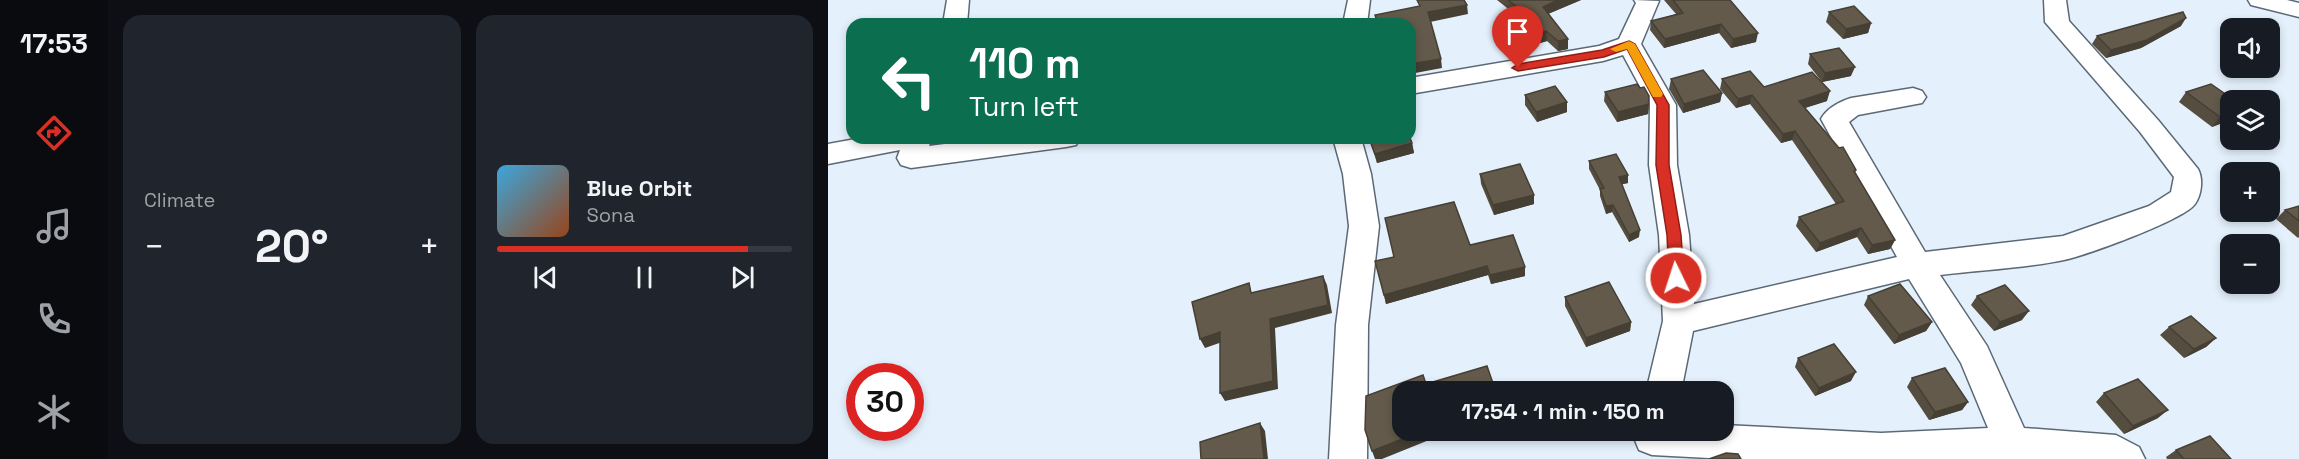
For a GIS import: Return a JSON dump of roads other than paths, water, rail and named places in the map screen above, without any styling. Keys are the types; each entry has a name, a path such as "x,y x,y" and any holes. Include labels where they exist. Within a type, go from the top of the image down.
{"street":[{"path":"956,18 958,0"},
{"path":"1356,18 1359,0"},
{"path":"1416,85 1604,53 1629,44 1648,1 1645,0"},
{"path":"1679,321 1917,265 2064,248 2159,213 2184,198 2188,176 2149,126 2057,22 2055,0"},
{"path":"2259,0 2299,10"},
{"path":"1629,44 1663,105 1663,165 1674,235 1679,321 1665,381"},
{"path":"1913,97 1851,107 1834,119 1917,265 1975,356 2013,444"},
{"path":"828,154 880,144"},
{"path":"916,144 911,158 1020,144"},
{"path":"1348,459 1352,325 1365,226 1357,174 1349,144"},
{"path":"1652,442 1881,450 2013,444 2116,452 2126,459"}]}
